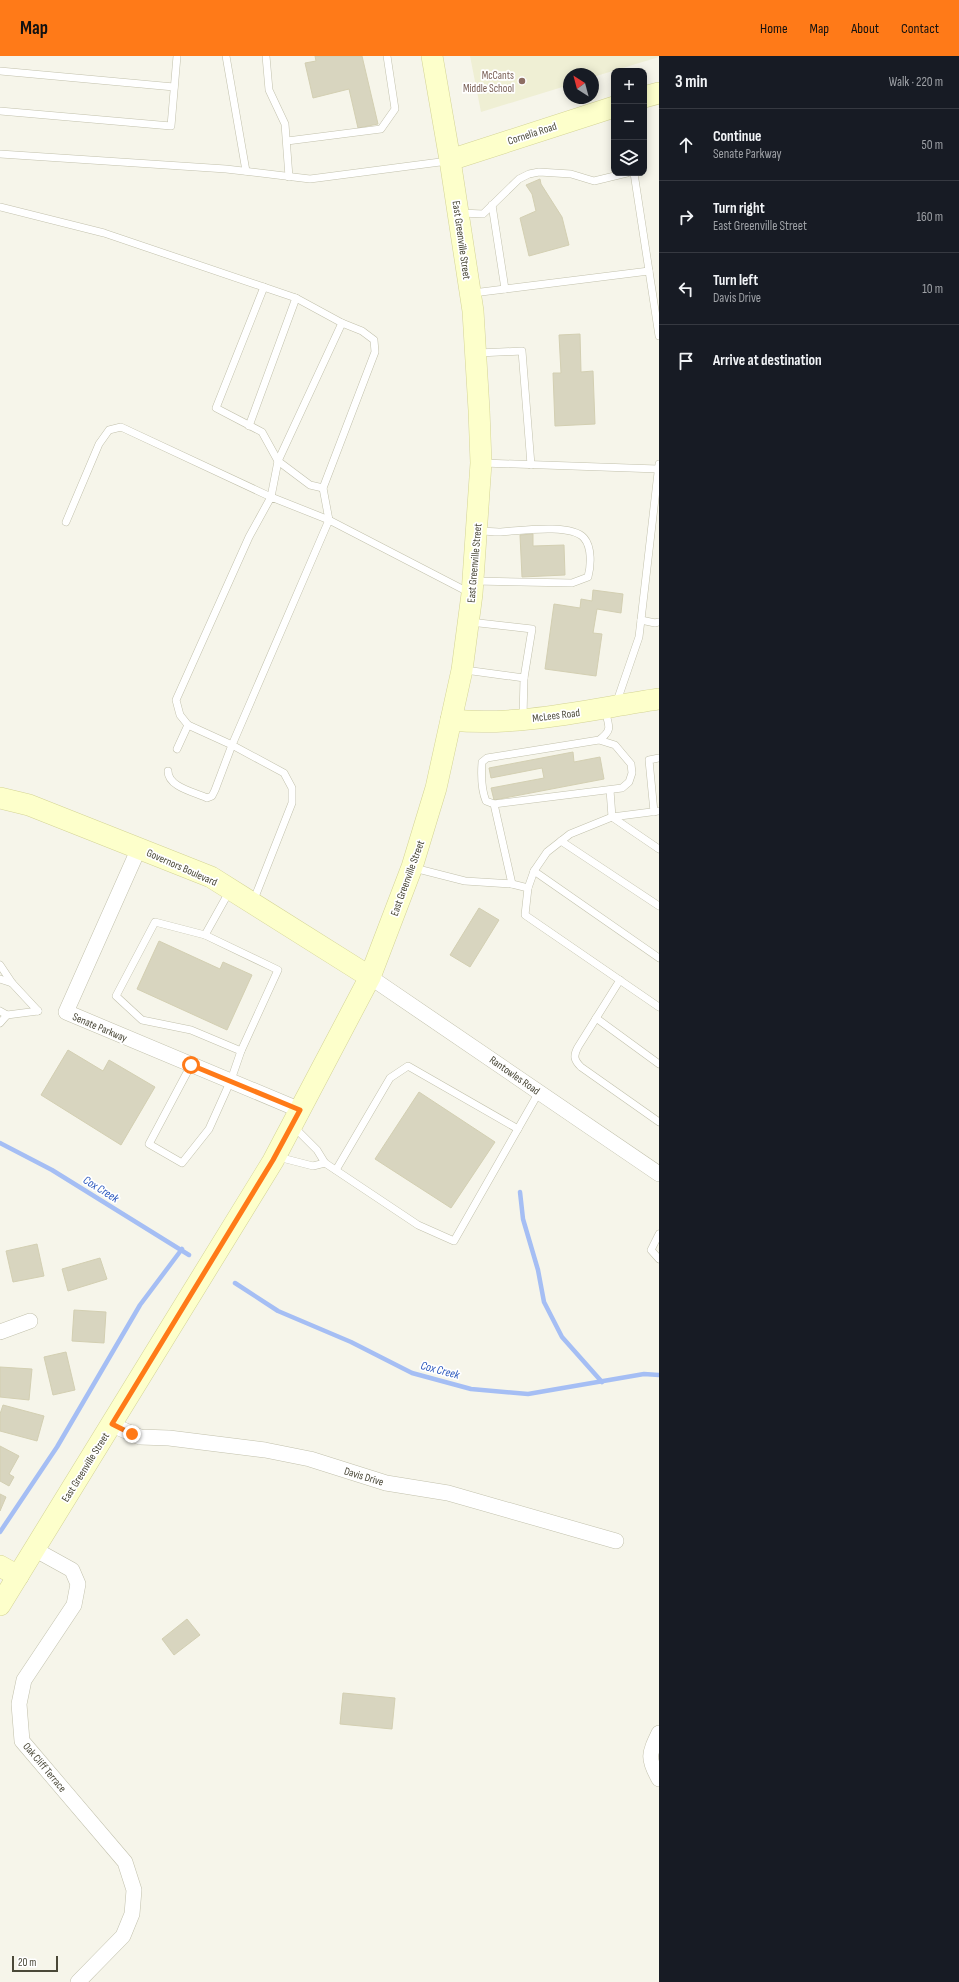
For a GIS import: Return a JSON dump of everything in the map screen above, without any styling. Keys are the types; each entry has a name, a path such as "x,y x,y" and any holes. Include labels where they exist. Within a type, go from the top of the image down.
{"main road":[{"name":"East Greenville Street","path":"0,1605 9,1571 34,1549 276,1156 370,977 412,867 436,788 462,670 472,588 481,463 476,354 470,293 450,160 432,56"},
{"path":"647,96 659,93"},
{"name":"Cornelia Road","path":"450,160 611,108"},
{"name":"McLees Road","path":"451,720 480,723 523,719 659,699"},
{"name":"Governors Boulevard","path":"0,798 29,805 211,877 370,977"}],"street":[{"name":"Senate Parkway","path":"140,848 66,1012 191,1065 231,1080 296,1118"},
{"name":"Rantowles Road","path":"370,977 539,1092 658,1170"},
{"path":"0,1332 30,1321"},
{"name":"Davis Drive","path":"112,1424 140,1438 177,1439 265,1450 310,1459 386,1483 448,1493 616,1541"},
{"name":"Oak Cliff Terrace","path":"34,1549 72,1570 78,1584 74,1605 24,1680 20,1704 22,1741 125,1862 134,1890 132,1914 123,1936 78,1982"},
{"path":"659,1733 649,1754 653,1769 659,1779"}],"lane":[{"path":"0,111 171,126 177,56"},
{"path":"226,56 246,171"},
{"path":"266,56 269,90 286,124 289,177"},
{"path":"287,141 381,129 396,109 387,56"},
{"path":"0,71 174,87"},
{"path":"0,154 246,171 310,179 450,160"},
{"path":"458,213 483,214 519,179 539,172 571,174 594,181 615,176"},
{"path":"634,176 659,336"},
{"path":"492,205 504,289"},
{"path":"0,207 104,233 296,298 342,323 362,331 374,340 375,352 323,488 329,520 232,745 212,796 207,798 172,782 168,777 168,771"},
{"path":"470,293 649,271"},
{"path":"264,287 216,408 262,432 278,461 310,485 323,488"},
{"path":"249,426 296,298"},
{"path":"253,903 292,803 292,788 284,773 232,745 188,725 180,715 176,700 249,537 271,497 278,461 342,323"},
{"path":"476,354 522,351 531,465"},
{"path":"66,522 99,444 109,430 121,427 271,497 329,520 472,588 572,583 588,577 588,545 584,537 573,531 533,529 498,532 477,530"},
{"path":"481,463 658,469"},
{"path":"599,740 608,733 610,707 639,638 659,464"},
{"path":"642,620 655,623 659,622"},
{"path":"468,622 532,629 524,678 523,719"},
{"path":"462,670 524,678"},
{"path":"177,749 188,725"},
{"path":"599,740 615,745 631,764 632,773 629,782 622,788 610,790 494,804 486,801 482,789 482,762 487,758 599,740"},
{"path":"659,758 649,760 657,811 612,817 570,834 547,852 534,871 528,888 525,915 659,1007"},
{"path":"610,790 612,817"},
{"path":"494,804 512,884"},
{"path":"612,817 659,849"},
{"path":"561,841 659,906"},
{"path":"412,867 465,881 512,884 528,888"},
{"path":"534,871 659,958"},
{"path":"205,934 230,890"},
{"path":"191,1065 149,1144 182,1163 209,1129 231,1080 241,1051 278,970 205,934 155,922 116,996 142,1020 191,1030 241,1051"},
{"path":"0,965 12,983 38,1011 7,1015 0,1011"},
{"path":"0,979 12,983"},
{"path":"620,980 574,1054 575,1061 580,1067 659,1122"},
{"path":"0,1023 7,1015"},
{"path":"596,1018 659,1064"},
{"path":"336,1170 390,1078 408,1066 518,1129"},
{"path":"296,1118 325,1163 418,1225 454,1241 539,1092"},
{"path":"276,1156 313,1166 325,1163"},
{"path":"659,1234 651,1250 659,1258"}],"shaded area":[{"name":"McCants Middle School","path":"470,56 659,56 623,68 611,68 611,72 599,75 599,68 563,68 563,87 481,112"}],"building":[{"path":"315,56 362,56 378,124 358,128 349,89 313,98 305,63 316,61"},
{"path":"540,179 541,184 562,217 569,245 529,256 520,218 536,211 532,194 526,185"},
{"path":"580,334 581,372 593,371 595,424 555,426 553,373 561,373 559,335"},
{"path":"533,534 533,546 564,545 565,575 522,577 520,535"},
{"path":"593,590 623,594 621,613 597,609 593,633 602,634 596,676 545,669 554,604 580,608 581,599 592,601"},
{"path":"573,752 574,762 600,757 604,779 494,800 491,788 544,778 542,768 491,778 489,768"},
{"path":"479,908 499,920 470,967 450,955"},
{"path":"159,941 220,969 223,962 252,975 227,1030 137,989"},
{"path":"68,1050 103,1071 109,1060 155,1087 121,1145 41,1095"},
{"path":"419,1092 495,1142 451,1208 375,1159"},
{"path":"37,1244 44,1276 13,1282 6,1251"},
{"path":"100,1258 107,1279 68,1291 62,1269"},
{"path":"74,1310 106,1312 104,1343 72,1341"},
{"path":"66,1352 75,1390 53,1395 44,1357"},
{"path":"0,1367 32,1369 29,1400 0,1397"},
{"path":"3,1405 44,1416 37,1441 0,1431 0,1414"},
{"path":"0,1446 19,1456 9,1474 14,1477 9,1486 0,1481"},
{"path":"0,1494 6,1497 0,1511"},
{"path":"187,1619 200,1635 174,1655 162,1639"},
{"path":"343,1693 395,1698 392,1729 340,1724"}],"waterway":[{"name":"Cox Creek","path":"0,1143 52,1170 189,1255"},
{"path":"520,1192 523,1219 538,1270 544,1302 562,1337 602,1382"},
{"path":"0,1532 57,1447 140,1305 182,1249"},
{"name":"Cox Creek","path":"235,1283 278,1311 351,1342 412,1373 471,1389 528,1394 644,1374 659,1375"}],"place":[{"name":"McCants Middle School","path":"522,81"}],"route":[{"path":"132,1434 112,1424 273,1160 300,1110 231,1080 191,1065"}]}
